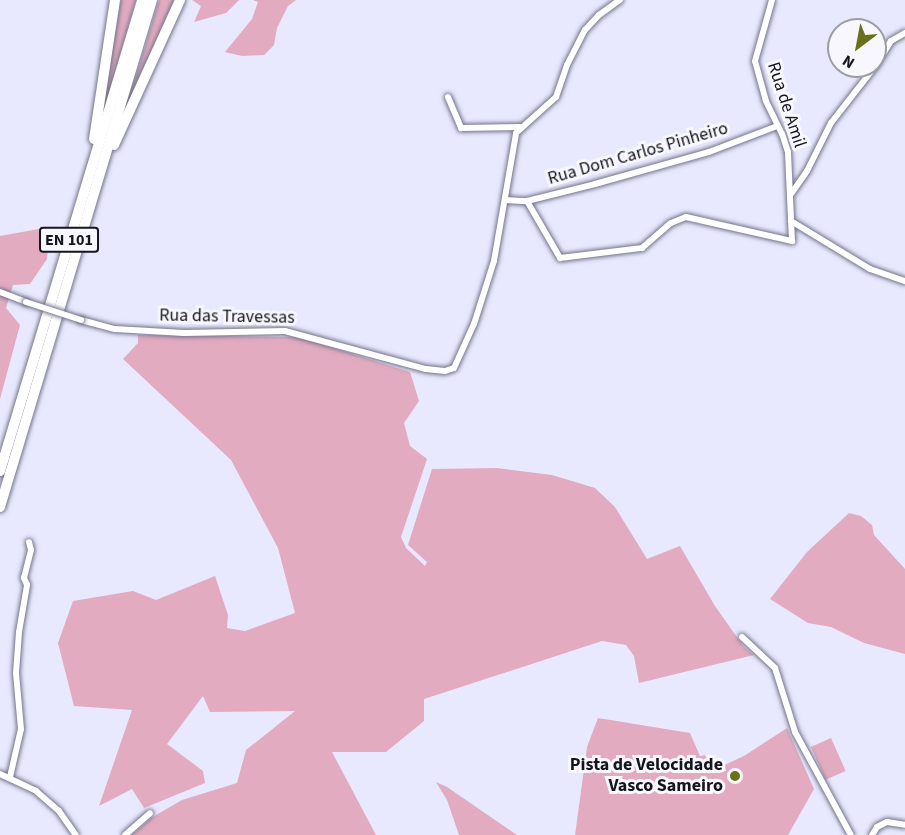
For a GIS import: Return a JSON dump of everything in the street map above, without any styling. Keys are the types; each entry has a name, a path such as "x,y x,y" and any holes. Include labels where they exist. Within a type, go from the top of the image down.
{"highway":[{"path":"65,253 66,236 96,131 100,88 116,0"},
{"name":"EN 101","path":"0,471 142,0"},
{"name":"EN 101","path":"0,507 152,0"},
{"path":"79,240 87,228 115,141 180,0"}],"street":[{"path":"505,200 513,143 520,127 556,96 571,55 585,30 599,15 620,0"},
{"name":"Rua de Amil","path":"527,201 560,258 642,248 671,223 686,217 792,241 788,152 766,101 755,61 772,0"},
{"path":"791,195 807,171 831,123 877,64 891,41 905,33"},
{"path":"448,97 461,128 520,127"},
{"name":"Rua Dom Carlos Pinheiro","path":"505,200 527,201 709,152 777,126"},
{"name":"Rua das Travessas","path":"0,292 100,327 184,333 285,331 426,369 445,371 454,368 474,324 494,261 505,200"},
{"path":"790,221 870,269 905,281"},
{"path":"10,777 21,729 16,673 19,632 27,585 24,578 31,550 29,542"},
{"path":"742,637 775,668 787,699 795,732 851,835"},
{"path":"0,774 36,791 59,811 76,835"},
{"path":"125,835 150,813"},
{"path":"872,835 877,826 887,822 905,825"}],"shaded area":[{"path":"121,0 136,0 102,115 105,87"},
{"path":"159,0 175,0 123,120"},
{"path":"192,0 239,0 226,13 194,22 201,6"},
{"path":"253,0 296,0 288,6 277,28 274,45 264,55 242,56 225,52 252,19 258,2"},
{"path":"50,227 47,259 30,284 13,285 6,308 20,325 0,399 0,236"},
{"path":"138,335 298,337 410,372 419,401 404,423 410,446 427,459 401,537 406,548 425,566 427,562 408,545 432,469 497,468 552,475 595,488 615,507 647,559 680,546 715,606 744,647 754,655 639,683 634,656 626,645 602,641 424,699 424,721 386,752 332,752 376,835 132,835 151,818 182,800 237,783 246,750 295,711 210,712 203,696 167,744 203,771 205,783 144,808 132,789 99,806 132,710 74,706 58,643 73,601 133,591 156,600 215,576 228,615 227,628 245,631 295,613 278,548 231,460 123,359 138,343"},
{"path":"849,513 861,516 872,525 874,535 905,569 905,654 864,643 831,627 808,623 770,599 807,552"},
{"path":"598,718 690,733 700,756 705,755 713,770 744,756 787,728 814,789 788,835 575,835 587,747"},
{"path":"831,738 846,771 826,780 811,747"},
{"path":"436,782 447,787 517,835 459,835 447,800"}],"place":[{"name":"Pista de Velocidade Vasco Sameiro","path":"735,776"}]}
